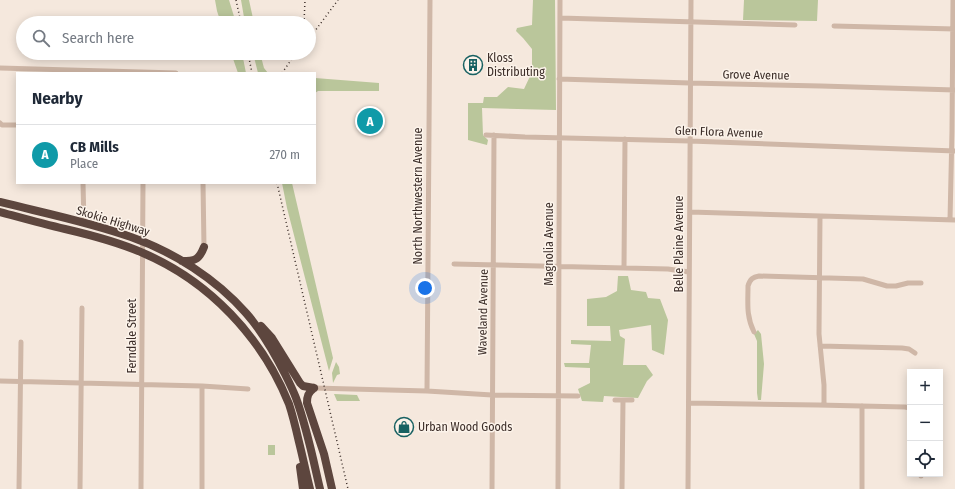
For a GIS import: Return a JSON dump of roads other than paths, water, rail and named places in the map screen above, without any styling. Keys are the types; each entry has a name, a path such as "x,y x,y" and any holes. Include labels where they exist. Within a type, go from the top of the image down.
{"highway":[{"name":"Skokie Highway","path":"0,202 109,230 159,248 200,273 232,300 246,313 272,350 296,397 307,433 320,489"},
{"name":"Skokie Highway","path":"0,212 85,234 142,252 196,283 218,301 256,344 272,369 287,401 294,421 310,489"},
{"path":"182,261 197,259 201,255 204,246"},
{"path":"232,300 272,338 303,386 314,388"},
{"path":"314,388 307,395 307,404 320,442 332,489"},
{"path":"296,397 310,428 327,489"},
{"path":"294,421 303,489"}],"street":[{"name":"North Northwestern Avenue","path":"427,391 430,0"},
{"name":"Magnolia Avenue","path":"558,489 560,0"},
{"name":"Belle Plaine Avenue","path":"688,489 691,0"},
{"path":"690,212 953,220 953,0"},
{"path":"560,18 796,25"},
{"path":"834,26 954,30"},
{"path":"0,68 141,72"},
{"name":"Grove Avenue","path":"559,79 954,90"},
{"path":"0,123 2,125 16,125"},
{"name":"Glen Flora Avenue","path":"486,135 953,151"},
{"name":"Waveland Avenue","path":"492,489 494,135"},
{"path":"624,268 625,139"},
{"path":"83,184 84,223"},
{"name":"Ferndale Street","path":"141,489 143,184"},
{"path":"204,184 204,246"},
{"path":"820,216 819,317 824,405"},
{"path":"454,264 668,269 689,272"},
{"path":"754,332 750,324 748,311 748,286 751,278 755,276 863,279 887,286 921,283"},
{"path":"80,489 82,308"},
{"path":"19,489 21,342"},
{"path":"820,346 902,348 909,349 915,353"},
{"path":"0,381 202,386 248,389"},
{"path":"202,386 202,489"},
{"path":"314,388 427,391 492,395 578,396"},
{"path":"615,400 632,400"},
{"path":"622,489 623,400"},
{"path":"689,403 907,407"},
{"path":"862,406 862,489"}],"railway":[{"path":"236,0 239,16"},
{"path":"304,16 305,0"},
{"path":"316,30 338,0"},
{"path":"249,60 252,72"},
{"path":"283,72 291,60"},
{"path":"277,184 348,489"}],"place":[{"name":"Kloss Distributing","path":"473,65"},
{"name":"CB Mills","path":"370,121"},
{"name":"Urban Wood Goods","path":"404,427"}]}
